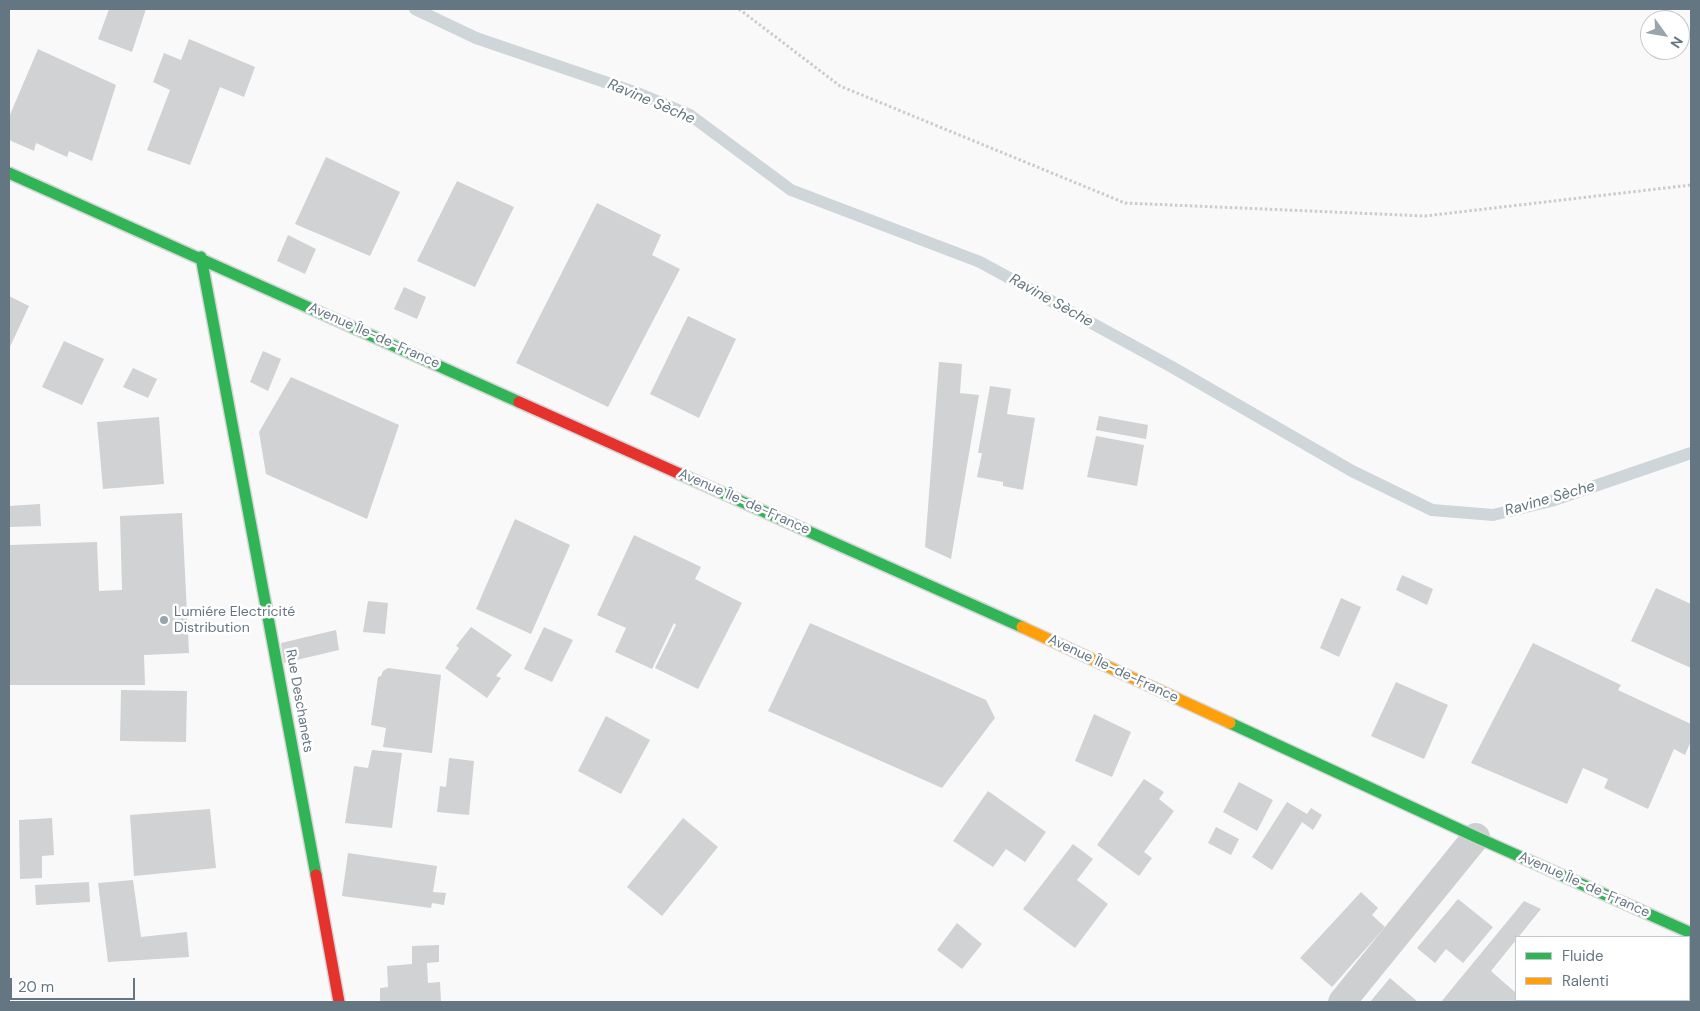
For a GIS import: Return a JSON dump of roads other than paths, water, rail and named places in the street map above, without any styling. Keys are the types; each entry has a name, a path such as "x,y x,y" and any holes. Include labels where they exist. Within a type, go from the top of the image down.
{"street":[{"name":"Avenue Île-de-France","path":"9,173 1074,651 1476,837 1691,933"},
{"name":"Rue Deschanets","path":"201,258 339,1002"},
{"path":"1342,1002 1476,837"}],"waterway":[{"name":"Ravine Sèche","path":"415,9 476,38 640,94 690,115 791,190 980,262 1172,367 1352,471 1432,510 1493,515 1551,501 1691,453"}],"place":[{"name":"Lumiére Electricité Distribution","path":"164,620"}]}
